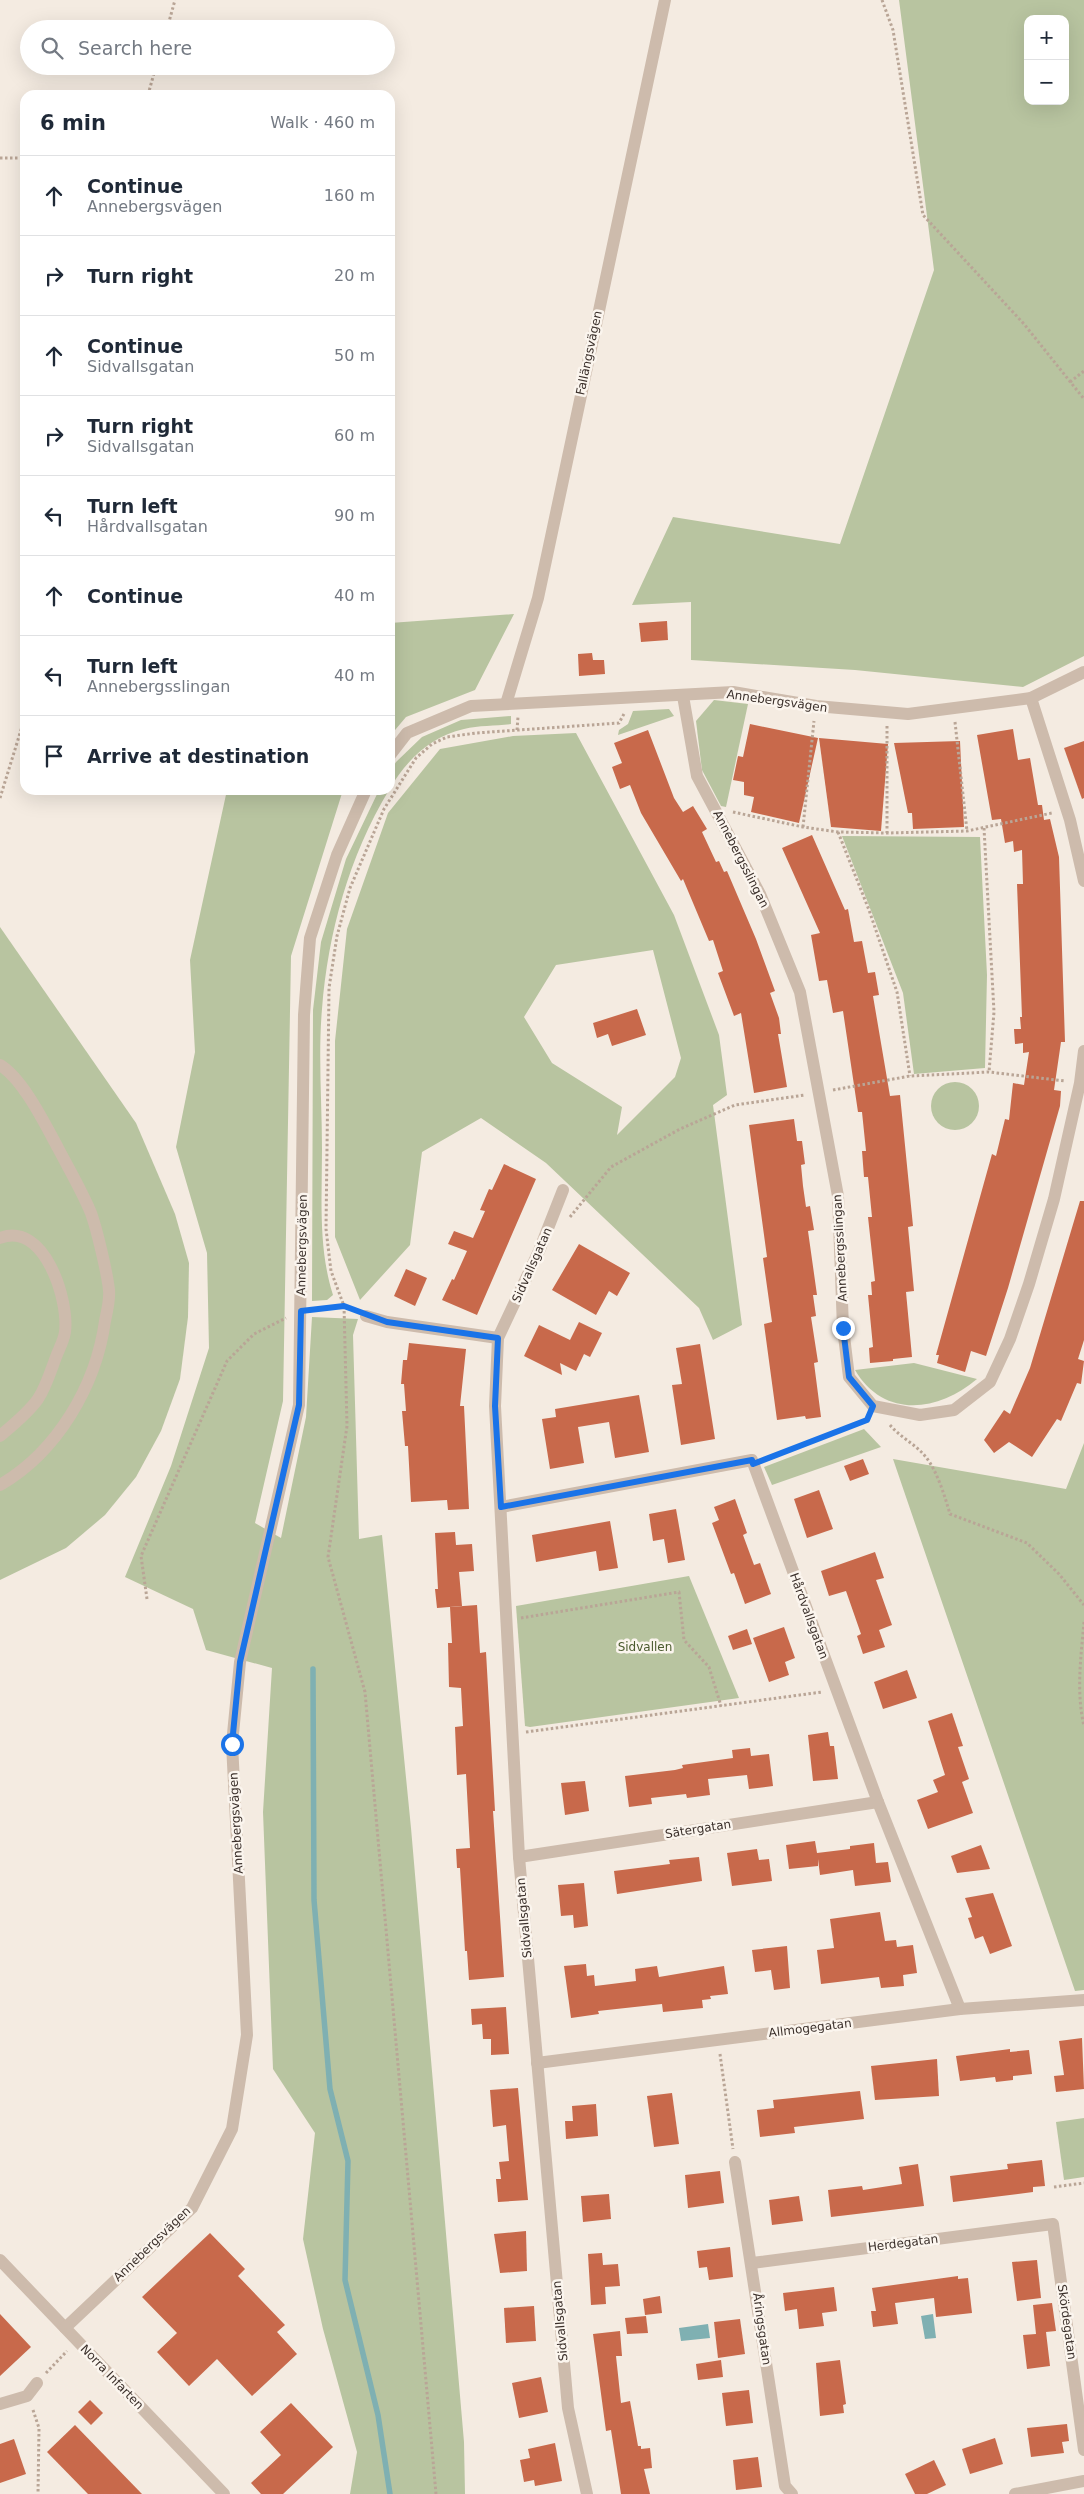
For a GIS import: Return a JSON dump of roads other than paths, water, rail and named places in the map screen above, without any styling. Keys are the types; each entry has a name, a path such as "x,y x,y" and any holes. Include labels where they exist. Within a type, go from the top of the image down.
{"street":[{"name":"Fallängsvägen","path":"506,704 538,598 665,0"},
{"name":"Annebergsvägen","path":"395,749 407,733 471,706 733,692 816,706 886,714 953,709 1030,698 1084,672"},
{"name":"Annebergsslingan","path":"683,696 697,776 760,894 800,992 838,1196 843,1328 849,1377 873,1406 920,1416 954,1410 990,1382 1010,1339 1030,1284 1054,1199 1080,1083 1084,1051"},
{"path":"1030,698 1067,810 1084,881"},
{"name":"Annebergsvägen","path":"65,2328 192,2208 232,2129 247,2035 233,1735 240,1662 299,1405 304,1015 310,938 337,855 364,795"},
{"path":"0,1065 11,1072 51,1135 91,1213 109,1292 103,1336 91,1374 72,1413 46,1449 17,1474 0,1484"},
{"name":"Sidvallsgatan","path":"562,1190 540,1251 498,1338 495,1406 519,1857 568,2408 587,2494"},
{"path":"0,1238 18,1234 33,1242 43,1254 56,1278 64,1303 65,1333 38,1398 18,1421 0,1436"},
{"path":"366,1316 387,1322 498,1338"},
{"name":"Hårdvallsgatan","path":"501,1507 752,1460 878,1802 960,2009"},
{"name":"Sätergatan","path":"519,1857 878,1802"},
{"name":"Allmogegatan","path":"537,2063 960,2009 1084,2000"},
{"name":"Åringsgatan","path":"735,2162 785,2486 792,2494"},
{"name":"Herdegatan","path":"752,2263 1053,2224"},
{"name":"Skördegatan","path":"1053,2224 1084,2450"},
{"name":"Norra Infarten","path":"0,2260 224,2494"},
{"path":"0,2404 27,2396 37,2383"},
{"path":"1015,2494 1084,2481"}],"water":[{"path":"933,2314 936,2338 925,2339 921,2316"},
{"path":"708,2324 710,2338 681,2341 679,2328"}],"waterway":[{"path":"313,1669 314,1900 330,2089 348,2161 345,2280 378,2415 390,2494"}],"park label":[{"name":"Sidvallen","path":"645,1647"}]}
